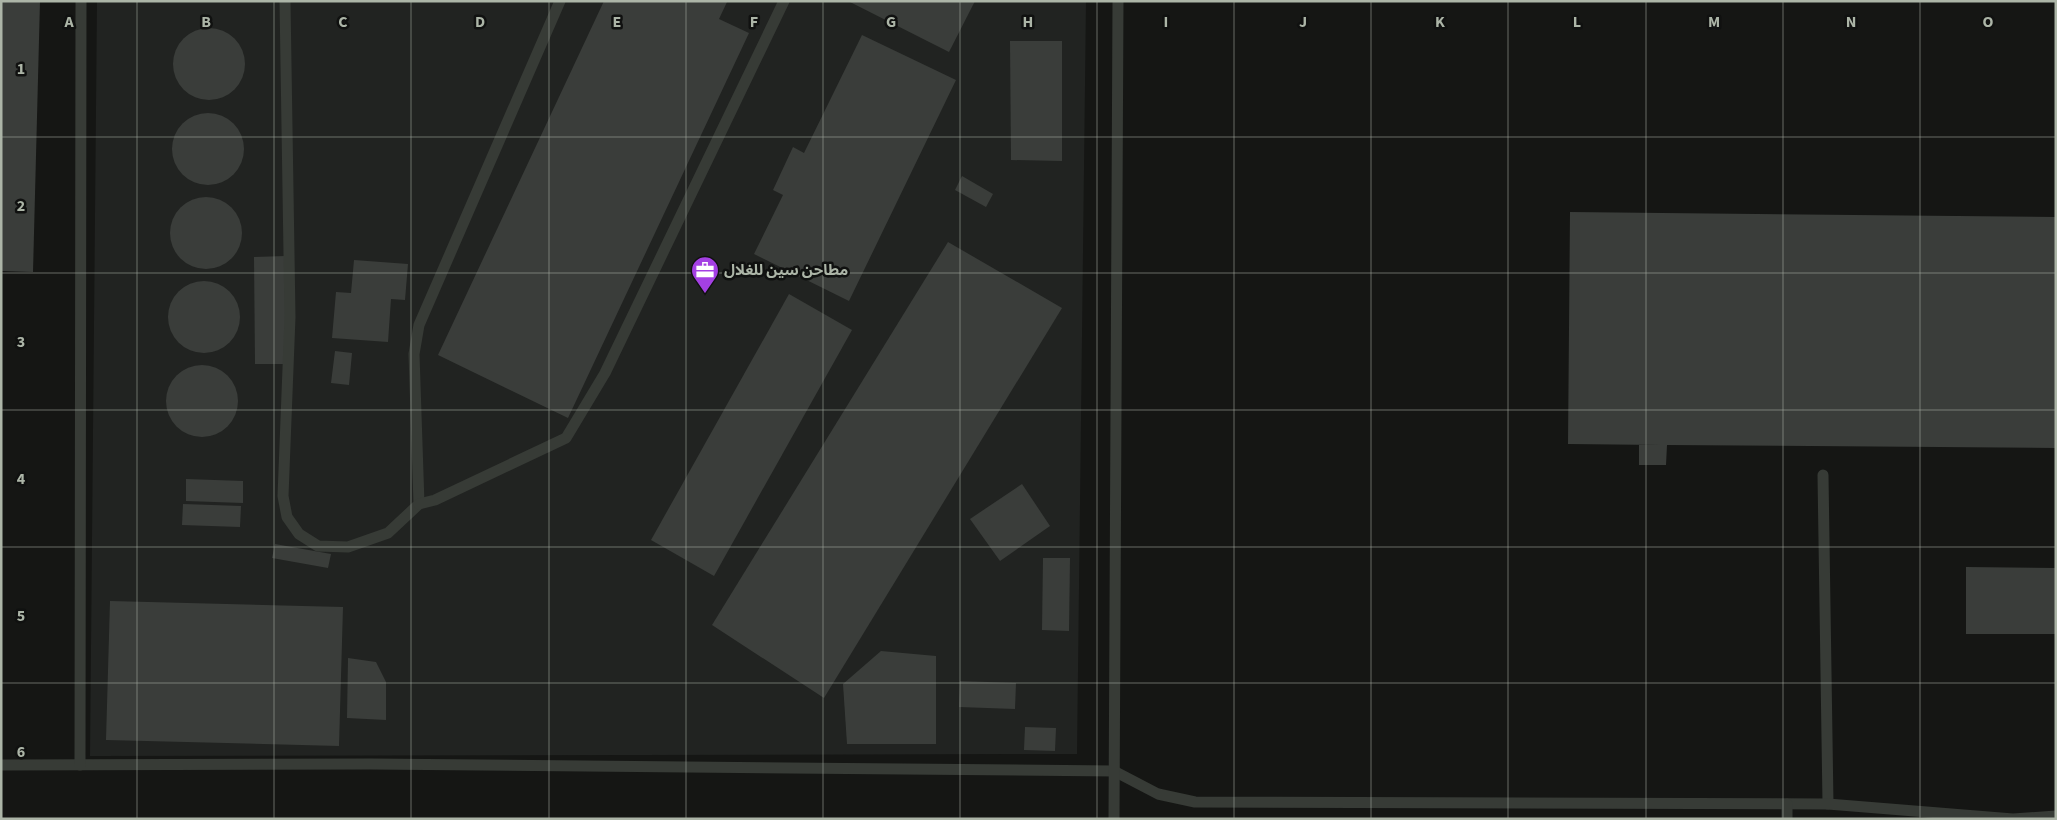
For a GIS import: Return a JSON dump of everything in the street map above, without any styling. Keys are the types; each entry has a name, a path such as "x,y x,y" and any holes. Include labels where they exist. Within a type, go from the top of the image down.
{"lane":[{"path":"80,765 81,1"},
{"path":"285,1 290,317 283,496 286,517 300,534 318,546 348,547 388,533 419,504 435,500 566,438 605,373 784,1"},
{"path":"419,504 414,354 419,325 560,1"},
{"path":"1114,819 1118,1"},
{"path":"1823,475 1828,804"},
{"path":"1,766 372,764 1114,771 1158,794 1195,802 1828,804 2013,818 2056,816"},
{"path":"1786,819 1787,804"}],"shaded area":[{"path":"97,1 1086,1 1077,754 90,756"}],"building":[{"path":"1,1 40,1 33,272 1,271"},
{"path":"604,1 725,1 727,2 719,19 749,33 568,418 438,355"},
{"path":"848,1 975,1 949,52"},
{"path":"216,28 235,38 243,50 245,64 243,78 235,90 223,98 202,100 183,90 175,78 173,57 183,38 195,30"},
{"path":"862,35 956,80 849,301 754,254 783,195 773,190 793,147 804,153"},
{"path":"1010,41 1062,41 1062,161 1011,160"},
{"path":"215,113 234,123 242,135 244,149 242,163 234,175 222,183 201,185 182,175 174,163 172,142 182,123 194,115"},
{"path":"962,176 993,194 986,207 955,190"},
{"path":"213,197 232,207 240,219 242,233 240,247 232,259 220,267 199,269 180,259 172,247 170,226 180,207 192,199"},
{"path":"1570,212 2056,217 2056,448 1667,445 1666,465 1639,465 1639,445 1660,445 1568,444"},
{"path":"948,242 1062,308 824,698 712,625"},
{"path":"285,256 286,364 255,364 254,257"},
{"path":"354,260 408,264 405,300 391,299 388,342 332,338 336,292 351,293"},
{"path":"211,281 230,291 238,303 240,317 238,331 230,343 218,351 197,353 178,343 170,331 168,310 178,291 190,283"},
{"path":"789,294 852,330 714,576 651,540"},
{"path":"335,351 352,353 349,385 331,383"},
{"path":"209,365 228,375 236,387 238,401 236,415 228,427 216,435 195,437 176,427 168,415 166,394 176,375 188,367"},
{"path":"186,479 243,481 243,503 186,501"},
{"path":"1022,484 1050,526 1000,561 970,519"},
{"path":"183,504 241,506 240,527 182,525"},
{"path":"275,544 331,554 328,568 272,558"},
{"path":"1043,558 1070,558 1069,631 1042,630"},
{"path":"1966,567 2056,568 2056,634 1966,634"},
{"path":"110,601 343,607 339,746 106,740"},
{"path":"881,651 936,656 936,744 847,744 843,684"},
{"path":"348,658 376,662 386,682 386,720 347,718"},
{"path":"960,681 1016,683 1015,709 959,707"},
{"path":"1025,727 1056,728 1055,751 1024,750"}],"place":[{"name":"مطاحن سين للغلال","path":"705,294"}]}
